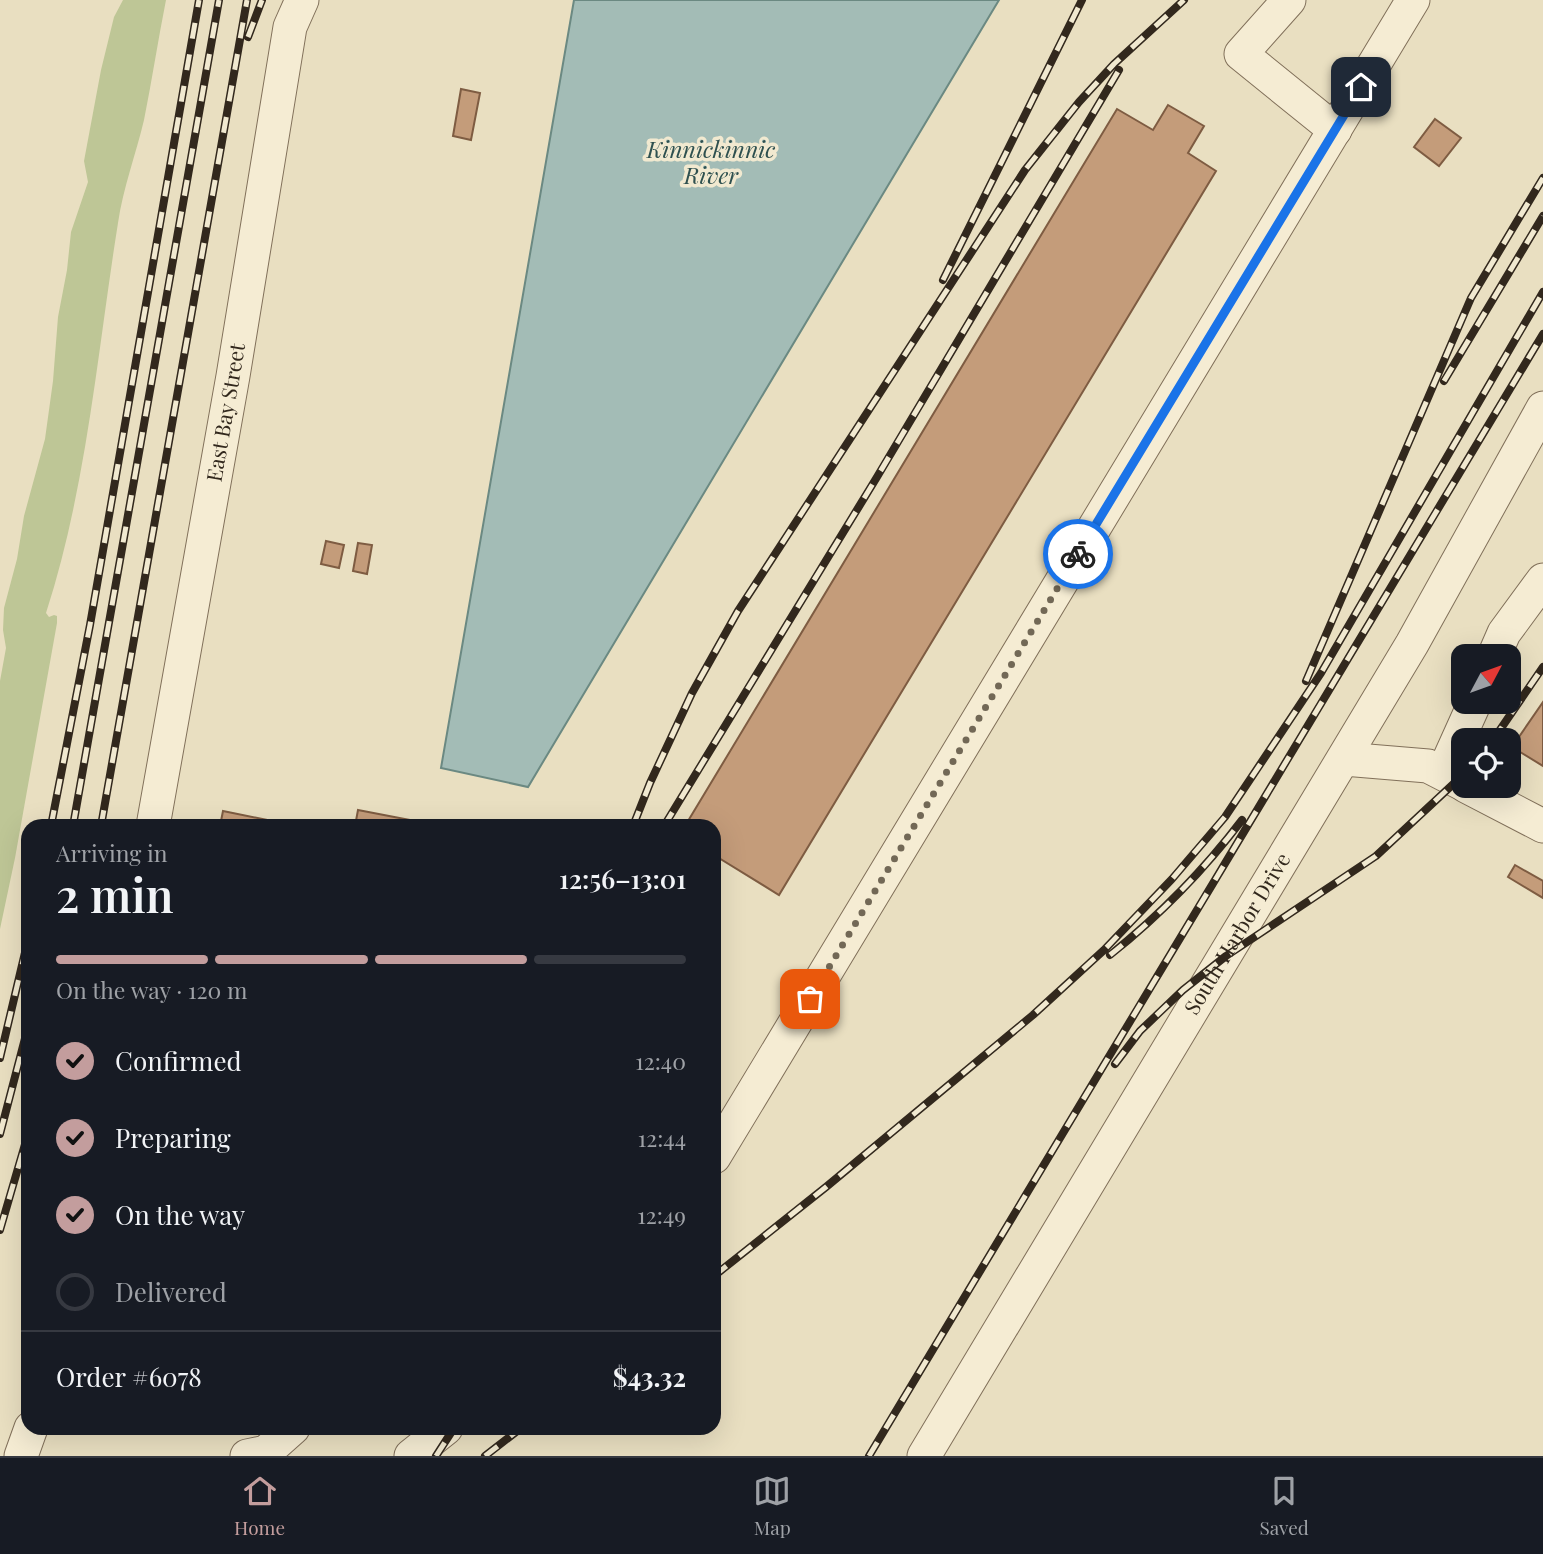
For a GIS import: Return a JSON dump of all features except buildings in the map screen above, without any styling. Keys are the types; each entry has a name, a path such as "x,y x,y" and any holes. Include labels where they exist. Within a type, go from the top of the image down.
{"street":[{"name":"East Bay Street","path":"154,819 230,390 290,27 302,0"},
{"path":"1289,0 1241,54 1335,130"},
{"path":"721,1145 1413,0"},
{"name":"South Harbor Drive","path":"924,1456 1412,644 1543,408"},
{"path":"1499,644 1543,580"},
{"path":"1343,759 1428,766 1451,778"},
{"path":"1489,798 1543,827"},
{"path":"21,1456 28,1435"},
{"path":"247,1456 266,1452 285,1435"},
{"path":"411,1456 437,1435"}],"green space":[{"path":"123,0 166,0 144,120 120,210 90,420 72,517 46,613 49,617 57,616 57,623 0,929 0,681 6,648 4,608 17,559 24,516 45,439 58,317 71,232 88,182 84,161 114,17"}],"water":[{"name":"Kinnickinnic River","path":"574,0 999,0 528,787 441,768"}],"railway":[{"path":"52,819 90,625 199,0"},
{"path":"74,819 219,0"},
{"path":"102,819 247,0"},
{"path":"248,37 262,0"},
{"path":"943,280 1082,0"},
{"path":"636,819 692,693 738,611 1025,170 1079,102 1114,64 1184,0"},
{"path":"668,819 877,477 1119,70"},
{"path":"1306,681 1471,298 1543,178"},
{"path":"1444,381 1543,216"},
{"path":"721,1270 1033,1015 1104,950 1172,879 1225,817 1321,673 1543,292"},
{"path":"869,1456 1543,334"},
{"path":"1501,728 1543,667"},
{"path":"1115,1064 1140,1031 1183,990 1226,956 1376,856 1451,786"},
{"path":"1110,955 1180,891 1242,820"},
{"path":"0,1058 21,970"},
{"path":"0,1134 21,1054"},
{"path":"0,1230 21,1158"},
{"path":"436,1456 450,1435"},
{"path":"485,1456 512,1435"}],"way so far":[{"path":"810,999 1078,554"}],"route":[{"path":"1078,554 1361,87"}]}
